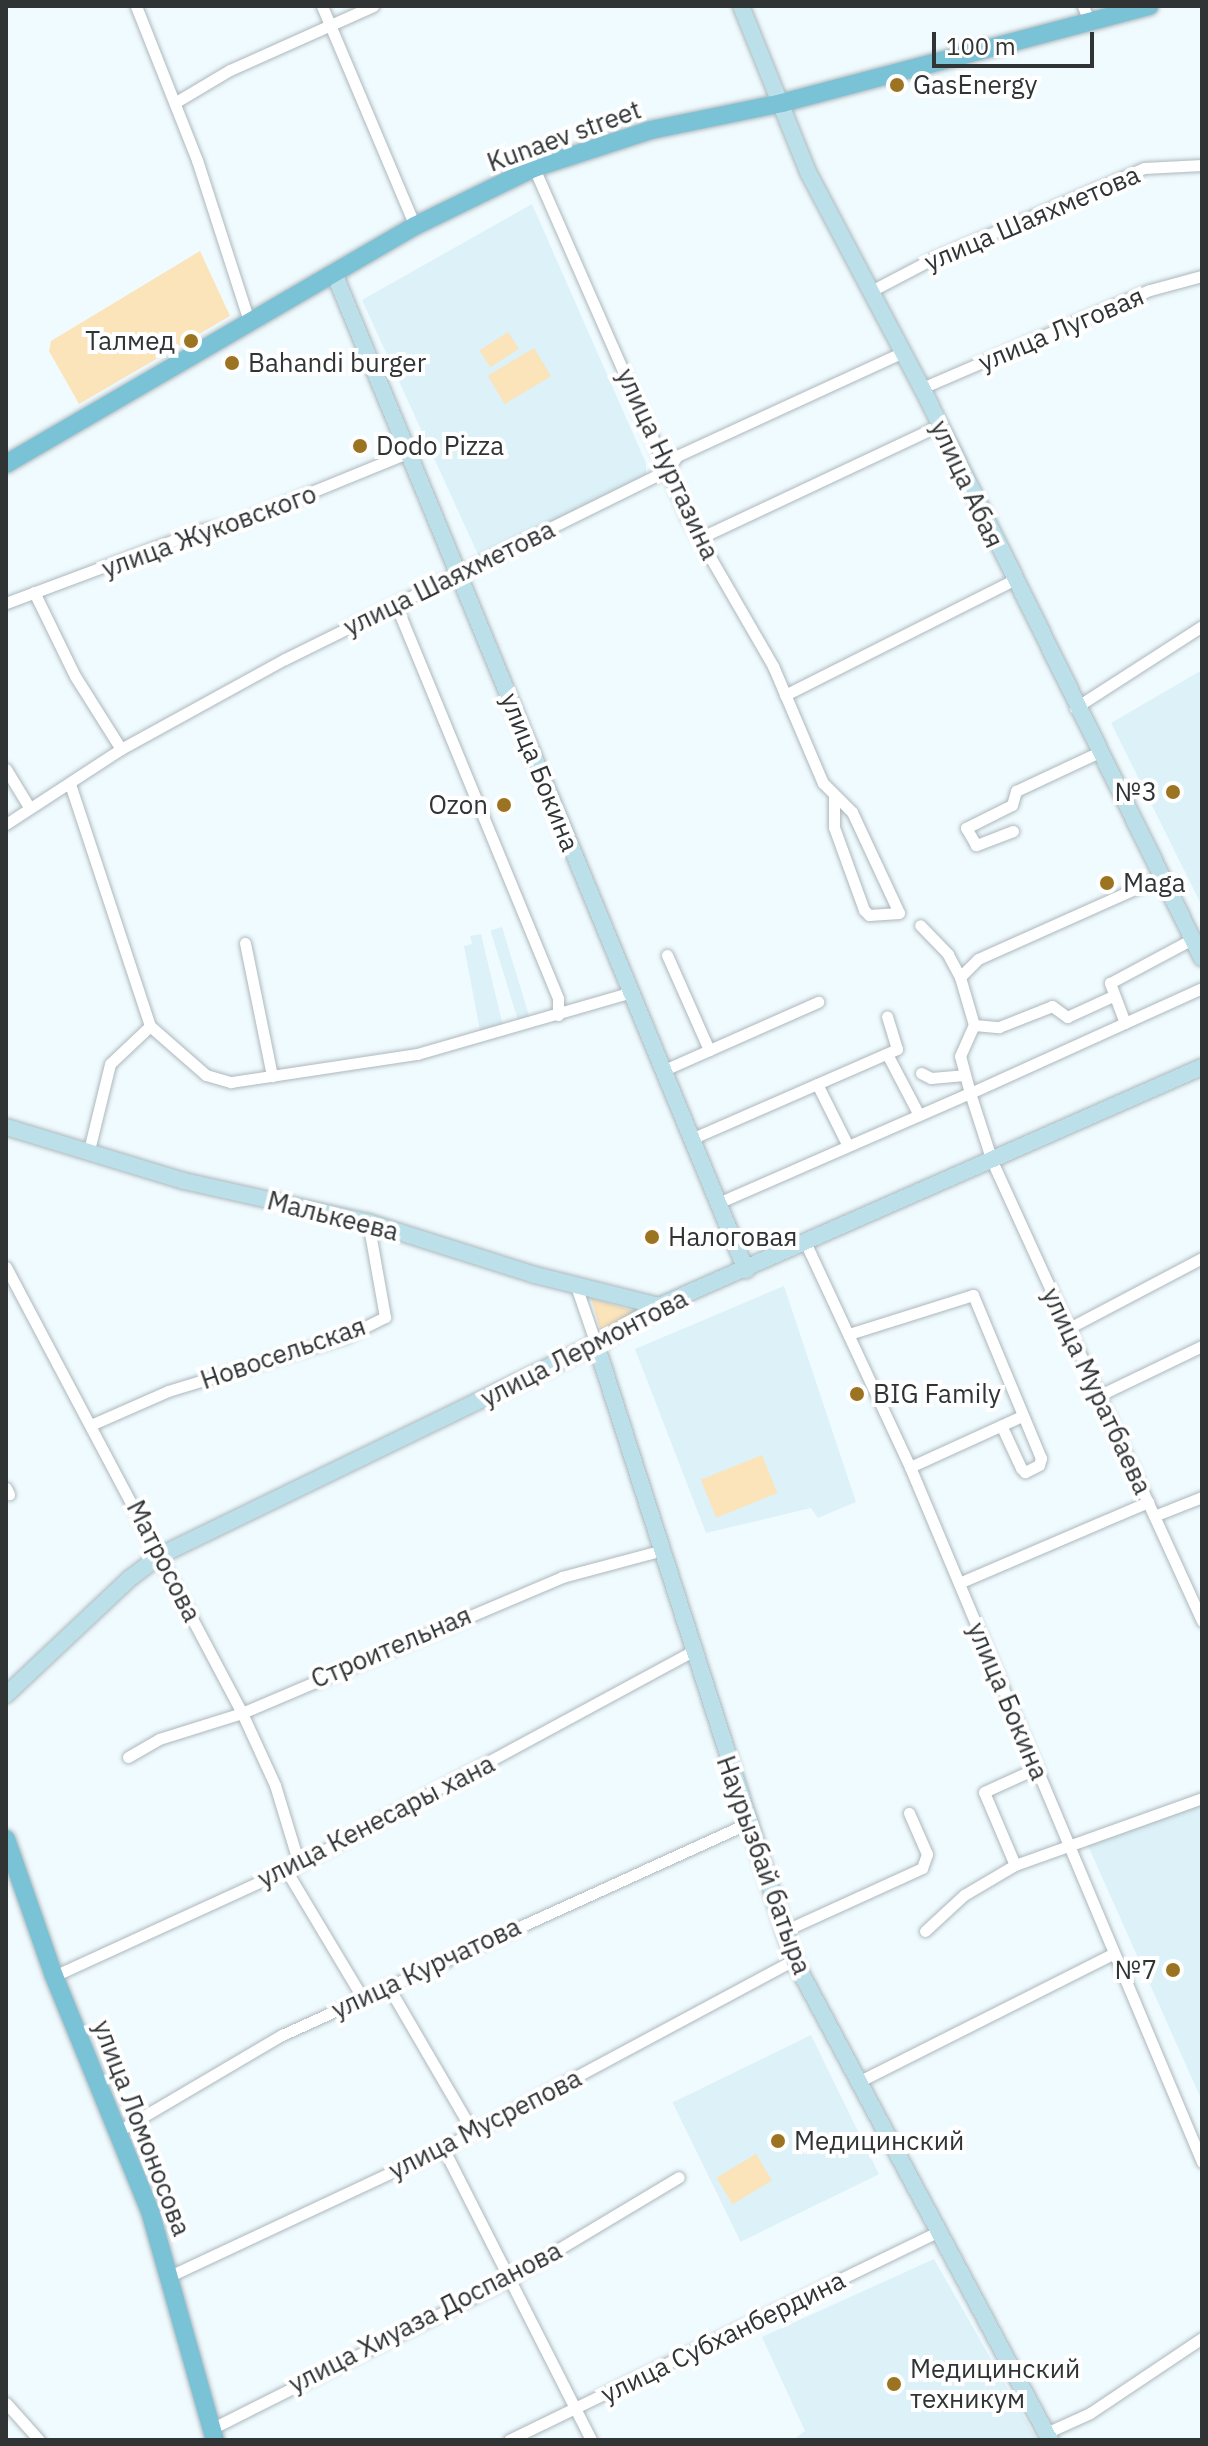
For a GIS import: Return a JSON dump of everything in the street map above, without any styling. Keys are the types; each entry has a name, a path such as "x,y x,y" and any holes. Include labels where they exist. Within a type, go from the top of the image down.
{"main road":[{"name":"улица Абая","path":"741,6 808,172 922,388 1012,581 1202,958"},
{"name":"Kunaev street","path":"6,464 415,226 534,168 651,130 782,103 1086,14 1149,6"},
{"name":"улица Бокина","path":"334,273 746,1270"},
{"name":"улица Лермонтова","path":"6,1695 129,1579 161,1555 596,1344 659,1306 806,1244 1202,1067"},
{"name":"Малькеева","path":"6,1127 184,1181 368,1222 576,1286 659,1306"},
{"name":"Наурызбай батыра","path":"596,1344 746,1824 794,1960 1048,2436"},
{"name":"улица Ломоносова","path":"6,1839 54,1976 117,2132 170,2276 186,2354 213,2434"}],"street":[{"path":"136,6 176,102 249,321"},
{"path":"322,6 415,226"},
{"path":"176,102 230,70 373,6"},
{"name":"улица Шаяхметова","path":"869,292 934,258 1144,168 1202,165"},
{"name":"улица Нуртазина","path":"534,168 700,538 785,695 798,732 834,796 852,812 899,913 869,915 864,910 834,827 834,796"},
{"name":"улица Луговая","path":"922,388 1150,290 1202,276"},
{"name":"улица Шаяхметова","path":"6,824 121,749 285,659 667,470 677,456 901,353"},
{"path":"700,538 940,425"},
{"name":"улица Жуковского","path":"6,603 147,554 201,530 233,524 409,452"},
{"path":"785,695 1012,581"},
{"path":"34,592 75,676 121,749"},
{"path":"396,605 558,999 558,1015"},
{"path":"1075,708 1202,626"},
{"path":"1013,831 976,845 966,828 1012,805 1016,791 1097,753"},
{"path":"6,769 29,807"},
{"path":"70,784 150,1026 206,1075 231,1082 417,1054 629,993"},
{"path":"960,977 978,959 1161,877"},
{"path":"920,925 948,954 960,977 974,1025 961,1050 964,1075 931,1078 921,1073"},
{"path":"1125,1023 1109,987 1115,979 1192,939"},
{"path":"245,943 272,1076"},
{"path":"667,955 709,1050"},
{"path":"718,1203 1202,988"},
{"path":"974,1025 999,1027 1052,1006 1067,1017 1113,996"},
{"path":"662,1071 818,1002"},
{"path":"691,1139 887,1054 899,1045 887,1016"},
{"path":"89,1150 110,1064 150,1026"},
{"path":"887,1054 919,1115"},
{"name":"улица Муратбаева","path":"964,1075 992,1161 1202,1621"},
{"path":"817,1084 848,1146"},
{"name":"Новосельская","path":"93,1424 168,1391 345,1337 385,1317 368,1222"},
{"name":"улица Бокина","path":"806,1244 910,1467 1112,1954 1202,2162"},
{"path":"1069,1328 1202,1258"},
{"name":"Матросова","path":"6,1267 93,1424 242,1713 275,1785 299,1864"},
{"path":"576,1286 596,1344"},
{"path":"849,1334 973,1295 1041,1458 1025,1472 1001,1425"},
{"path":"1100,1395 1202,1346"},
{"path":"910,1467 1022,1416"},
{"path":"1154,1516 1202,1497"},
{"path":"959,1583 1148,1502"},
{"name":"Строительная","path":"128,1757 159,1739 242,1713 562,1577 659,1551"},
{"name":"улица Кенесары хана","path":"54,1976 299,1864 691,1652"},
{"path":"1015,1865 984,1792 1037,1768"},
{"path":"925,1931 964,1895 1015,1865 1202,1798"},
{"path":"784,1931 922,1868 927,1854 909,1813"},
{"name":"улица Курчатова","path":"117,2132 282,2035 746,1824"},
{"path":"286,1870 362,1997"},
{"path":"858,2082 1112,1954"},
{"name":"улица Мусрепова","path":"170,2276 443,2148 794,1960"},
{"path":"388,1986 473,2132"},
{"path":"443,2148 507,2280 591,2440"},
{"name":"улица Хиуаза Доспанова","path":"213,2434 507,2280 679,2177"},
{"name":"улица Субханбердина","path":"509,2440 938,2232"},
{"path":"1048,2436 1090,2413 1202,2338"},
{"path":"6,2403 39,2440"}],"shaded area":[{"path":"532,204 646,463 646,475 480,559 362,300"},
{"path":"200,251 230,316 79,404 49,351 51,341"},
{"path":"508,332 519,349 490,367 479,351"},
{"path":"534,348 551,376 505,404 488,376"},
{"name":"№3","path":"1202,670 1202,906 1111,723"},
{"path":"502,927 529,1017 518,1020 491,931"},
{"path":"481,934 503,1026 480,1031 464,946 472,944 470,936"},
{"path":"784,1286 856,1502 818,1518 811,1508 706,1533 635,1349"},
{"path":"591,1298 638,1312 601,1332"},
{"path":"762,1455 777,1493 716,1518 701,1480"},
{"name":"№7","path":"1202,1795 1202,2101 1085,1839"},
{"name":"Медицинский","path":"811,2035 879,2174 741,2242 673,2103"},
{"path":"756,2154 772,2181 733,2204 717,2178"},
{"name":"Медицинский техникум","path":"934,2259 1037,2440 793,2440 805,2431 762,2337"}],"place":[{"name":"GasEnergy","path":"897,85"},
{"name":"Талмед","path":"191,341"},
{"name":"Bahandi burger","path":"232,363"},
{"name":"Dodo Pizza","path":"360,446"},
{"name":"№3","path":"1173,792"},
{"name":"Ozon","path":"504,805"},
{"name":"Maga","path":"1107,883"},
{"name":"Налоговая","path":"652,1237"},
{"name":"BIG Family","path":"857,1394"},
{"name":"№7","path":"1173,1970"},
{"name":"Медицинский","path":"778,2141"},
{"name":"Медицинский техникум","path":"894,2384"}]}
